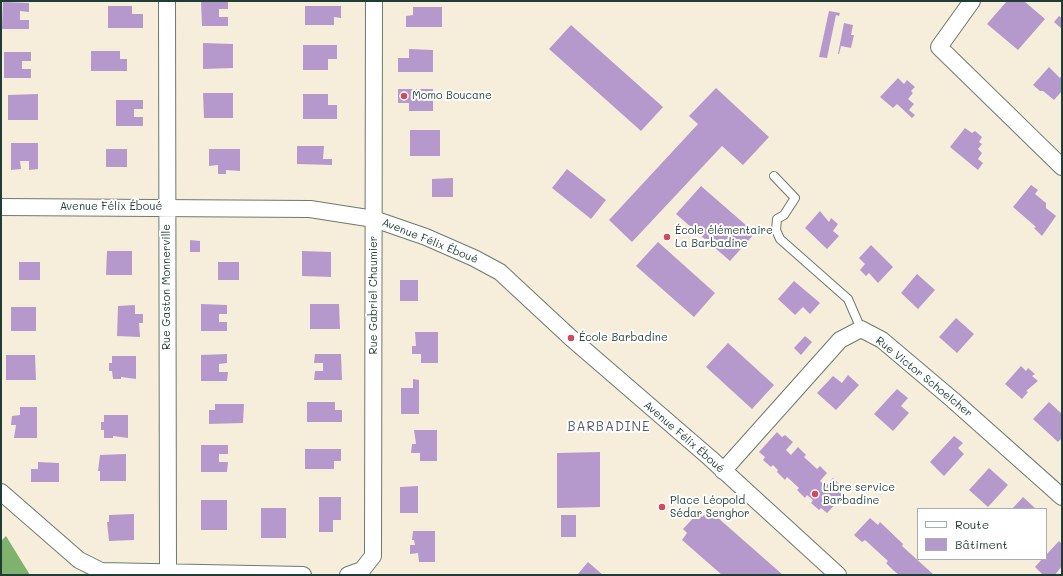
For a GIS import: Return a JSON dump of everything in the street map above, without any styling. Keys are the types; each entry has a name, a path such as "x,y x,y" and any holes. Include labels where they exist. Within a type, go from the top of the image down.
{"street":[{"name":"Rue Gaston Monnerville","path":"167,1 168,574"},
{"name":"Rue Gabriel Chaumier","path":"348,575 362,570 373,556 374,1"},
{"path":"972,1 939,47 1062,167"},
{"name":"Avenue Félix Éboué","path":"1,206 310,209 374,219 426,237 474,258 500,272 571,338 723,471 838,575"},
{"path":"723,471 840,340 860,329"},
{"name":"Rue Victor Schoelcher","path":"860,329 882,340 953,400 1062,497"},
{"path":"1,492 79,560 101,571 168,574 304,575"}],"lane":[{"path":"774,176 795,198 784,215 777,219 776,230 780,239 848,299 860,329"}],"green space":[{"path":"6,536 30,575 1,575 1,541"}],"building":[{"path":"201,1 228,1 228,9 219,9 219,17 228,17 228,26 202,26"},
{"path":"1007,1 1024,1 1045,19 1018,50 987,24"},
{"path":"3,2 29,3 29,12 20,11 20,20 29,20 29,29 2,29"},
{"path":"108,6 132,6 132,14 143,14 143,28 108,28"},
{"path":"305,6 341,6 341,18 334,17 334,25 305,25"},
{"path":"413,7 442,7 442,27 406,27 406,16 413,15"},
{"path":"829,11 840,13 839,16 836,15 827,58 819,57"},
{"path":"1059,16 1062,18 1062,29 1054,22"},
{"path":"844,23 853,25 851,35 854,35 851,48 841,46 838,54"},
{"path":"571,25 663,107 641,131 549,49"},
{"path":"203,43 233,44 233,68 203,69"},
{"path":"303,45 337,45 337,59 328,59 328,70 303,70"},
{"path":"409,49 433,50 433,72 398,72 398,58 409,58"},
{"path":"91,51 120,51 120,59 127,59 127,71 91,71"},
{"path":"4,52 31,52 31,61 22,61 22,69 31,69 31,78 4,78"},
{"path":"1049,67 1060,78 1062,75 1062,91 1054,100 1033,85"},
{"path":"898,78 904,84 907,80 915,87 911,91 913,93 908,99 914,104 909,110 915,115 912,118 897,104 893,108 880,97"},
{"path":"716,88 769,137 743,165 722,146 632,242 609,220 698,124 689,116"},
{"path":"398,89 433,89 433,111 409,111 409,103 398,103"},
{"path":"203,93 233,93 233,118 204,118"},
{"path":"38,94 38,120 8,120 8,95"},
{"path":"303,94 328,94 328,105 337,105 337,119 303,119"},
{"path":"116,100 143,100 143,109 134,109 134,117 143,117 143,126 116,126"},
{"path":"965,128 972,133 975,131 982,137 979,142 982,144 978,149 982,153 978,159 983,163 978,170 950,147"},
{"path":"410,130 440,130 440,156 410,156"},
{"path":"11,143 38,143 38,169 29,170 29,161 20,161 21,169 11,170"},
{"path":"297,146 324,146 323,159 332,159 332,165 297,164"},
{"path":"106,149 127,149 127,167 106,167"},
{"path":"209,149 240,149 240,171 226,170 226,174 218,174 218,165 209,166"},
{"path":"567,169 606,200 591,219 552,188"},
{"path":"453,178 453,197 432,197 432,179"},
{"path":"1031,185 1038,190 1035,194 1046,203 1046,208 1056,216 1042,236 1034,228 1036,227 1013,207"},
{"path":"701,186 755,233 730,261 676,214"},
{"path":"820,211 829,222 831,218 838,224 833,231 839,236 827,249 805,228"},
{"path":"190,240 200,241 200,252 190,252"},
{"path":"658,242 715,293 694,317 636,266"},
{"path":"871,245 893,267 878,283 869,273 866,276 860,270 865,264 859,258"},
{"path":"107,251 132,251 132,275 106,275"},
{"path":"302,251 331,252 331,277 302,276"},
{"path":"19,262 40,262 40,280 19,280"},
{"path":"218,262 239,262 239,280 218,280"},
{"path":"917,274 935,290 918,309 901,293"},
{"path":"400,280 418,280 418,301 400,301"},
{"path":"794,281 820,303 810,314 803,307 795,315 778,299"},
{"path":"201,304 227,305 227,314 219,314 219,322 227,322 227,331 201,331"},
{"path":"310,304 339,304 340,329 310,329"},
{"path":"135,305 135,314 143,314 143,323 139,323 140,337 117,336 118,306"},
{"path":"11,307 36,307 36,331 11,331"},
{"path":"956,318 974,334 957,353 939,337"},
{"path":"415,332 438,332 438,363 421,363 421,354 412,354 412,346 416,346"},
{"path":"805,336 812,342 801,355 794,348"},
{"path":"728,343 774,385 752,409 706,367"},
{"path":"227,354 227,363 219,364 219,372 228,372 227,381 201,381 201,355"},
{"path":"315,354 341,354 342,380 314,380 315,371 323,371 323,363 314,363"},
{"path":"6,355 35,355 36,380 6,380"},
{"path":"112,356 136,356 136,379 121,377 121,379 113,379 112,371 109,371 109,363 112,363"},
{"path":"1021,366 1026,371 1028,368 1035,374 1032,376 1038,381 1026,391 1028,392 1022,399 1005,384"},
{"path":"848,375 859,385 836,410 817,393 833,376 842,383"},
{"path":"413,379 419,380 419,414 401,414 401,388 413,388"},
{"path":"897,389 908,398 901,406 909,413 893,431 874,414"},
{"path":"307,402 335,402 335,410 342,410 342,422 307,422"},
{"path":"1049,402 1062,414 1062,438 1058,442 1033,419"},
{"path":"215,404 244,404 243,423 209,424 209,410 215,410"},
{"path":"20,407 37,407 37,438 14,438 16,425 11,425 12,416 20,415"},
{"path":"104,415 128,415 128,438 113,436 113,438 104,438 104,430 101,430 101,422 104,422"},
{"path":"414,430 437,430 437,461 420,461 420,453 411,453 412,444 416,444"},
{"path":"777,432 782,437 785,435 793,442 786,450 791,455 798,447 806,455 804,457 817,469 820,466 827,473 820,481 826,486 833,478 841,486 839,488 845,494 827,513 821,508 819,510 811,503 813,500 807,495 805,498 797,490 799,488 787,477 785,480 777,472 778,470 773,465 771,467 763,460 765,457 759,452"},
{"path":"954,436 963,443 958,448 964,454 944,476 930,462"},
{"path":"201,445 228,445 228,454 219,454 219,462 228,462 227,472 201,472"},
{"path":"305,449 341,449 341,461 334,461 334,469 305,469"},
{"path":"600,452 600,507 557,508 557,453"},
{"path":"126,454 126,481 100,481 100,471 98,471 100,455"},
{"path":"38,462 59,463 59,482 31,482 31,469 38,469"},
{"path":"989,468 1008,485 988,507 969,490"},
{"path":"418,486 418,513 400,513 400,487"},
{"path":"319,497 341,497 341,520 333,520 333,532 319,532"},
{"path":"1023,497 1035,508 1013,508"},
{"path":"201,500 227,500 227,530 201,530"},
{"path":"261,508 286,508 286,538 261,538"},
{"path":"709,510 783,575 722,575 682,540 687,533 683,529 698,513 702,517"},
{"path":"134,514 134,540 109,541 107,522 109,522 109,515"},
{"path":"561,515 576,515 576,537 561,537"},
{"path":"870,518 878,525 880,522 903,544 902,546 934,575 899,575 886,563 888,561 865,540 862,542 854,535"},
{"path":"413,531 435,531 435,562 419,562 418,553 410,554 410,545 415,545 414,540 412,540"},
{"path":"1059,541 1062,544 1062,566 1055,575 1043,575 1035,567 1041,560 1047,560 1047,554"},
{"path":"588,562 603,575 577,575"}],"place":[{"name":"Momo Boucane","path":"404,96"},
{"name":"École élémentaire La Barbadine","path":"667,237"},
{"name":"École Barbadine","path":"571,338"},
{"name":"Libre service Barbadine","path":"815,494"},
{"name":"Place Léopold Sédar Senghor","path":"662,507"}],"district":[{"name":"BARBADINE","path":"609,427"}]}
